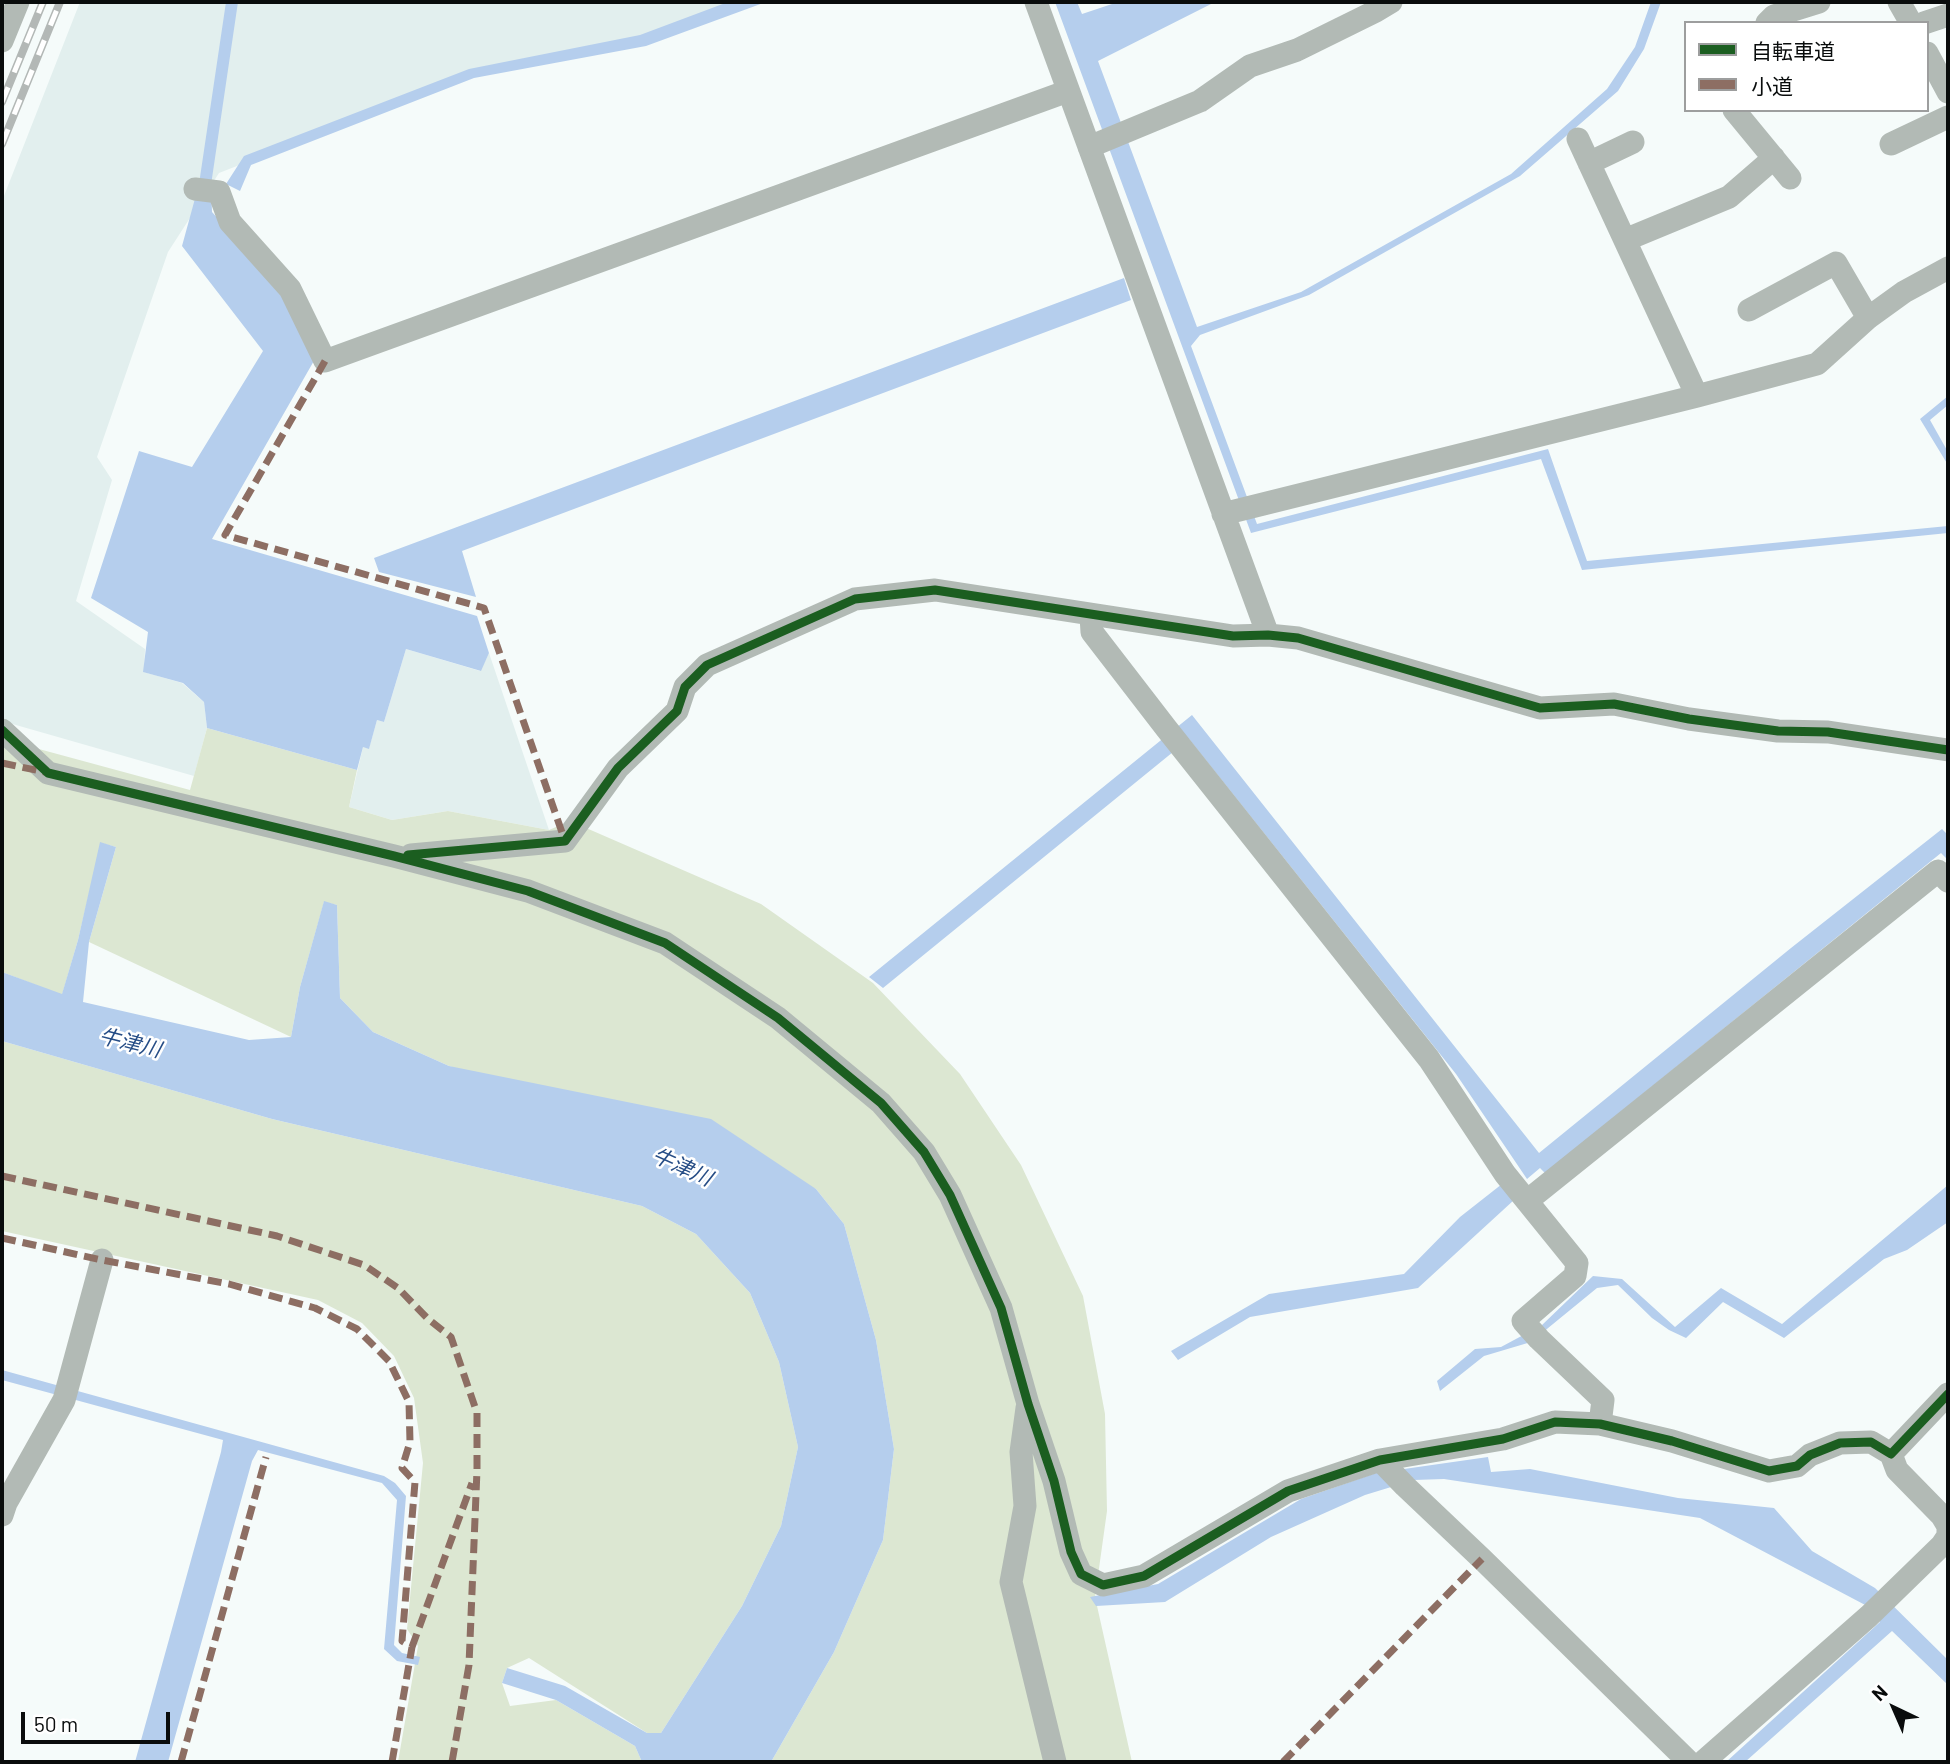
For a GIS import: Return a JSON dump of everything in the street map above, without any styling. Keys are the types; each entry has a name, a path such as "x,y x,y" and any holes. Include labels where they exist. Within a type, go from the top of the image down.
{"street":[{"path":"2,41 19,2"},
{"path":"1035,2 1089,147 1238,511 1268,635"},
{"path":"1089,147 1200,101 1250,66 1297,50 1391,2"},
{"path":"1769,21 1774,16 1819,2"},
{"path":"1899,2 1910,21"},
{"path":"1929,21 1948,15"},
{"path":"1929,58 1948,92"},
{"path":"195,189 219,192 230,222 290,289 325,361 1068,91"},
{"path":"1736,112 1790,178"},
{"path":"1891,145 1948,117"},
{"path":"1578,139 1698,396"},
{"path":"1589,163 1633,142"},
{"path":"1625,240 1729,197 1774,158"},
{"path":"1749,310 1836,263 1868,318"},
{"path":"1238,511 1817,364 1868,318 1904,292 1948,268"},
{"path":"394,856 565,842 618,768 677,711 685,687 707,665 855,598 935,590 1233,636 1298,638 1540,708 1615,704 1689,719 1778,731 1828,732 1948,750"},
{"path":"1091,616 1092,632 1429,1059 1505,1174 1577,1264 1575,1276 1523,1321 1603,1400 1600,1424"},
{"path":"2,730 48,773 528,891 665,943 779,1018 881,1103 924,1152 950,1195 1001,1308 1028,1404 1054,1480 1071,1552 1081,1574 1103,1585 1144,1576 1288,1491 1380,1460 1503,1439 1555,1422 1600,1424 1672,1441 1769,1471 1797,1466 1811,1455 1840,1443 1871,1443 1891,1454 1897,1470 1942,1516 1948,1526 1948,1536 1869,1616 1703,1762"},
{"path":"1527,1201 1938,871 1948,881"},
{"path":"2,1515 66,1393 102,1260"},
{"path":"1891,1454 1948,1394"},
{"path":"1028,1404 1021,1452 1025,1506 1011,1582 1055,1762"},
{"path":"1380,1460 1689,1762"}],"shaded area":[{"path":"80,2 743,2 639,39 469,75 219,173 168,252 97,457 112,480 76,601 145,649 144,672 182,683 204,702 207,728 194,776 2,721 2,201"},
{"path":"406,649 480,671 489,653 549,830 448,811 392,820 349,807 363,747 369,748 377,720 384,722"}],"green space":[{"path":"207,728 357,770 349,807 392,820 448,811 549,830 570,821 761,904 873,983 960,1074 1021,1165 1083,1296 1105,1414 1107,1511 1095,1597 1132,1762 771,1762 834,1652 883,1540 894,1449 876,1340 844,1224 816,1189 449,1066 373,1032 340,998 337,905 324,902 300,987 291,1037 89,942 116,847 101,843 62,995 2,972 2,739 190,790"},
{"path":"2,1041 272,1119 642,1206 696,1234 750,1293 779,1362 798,1447 781,1526 742,1606 661,1733 647,1733 529,1658 507,1668 502,1683 510,1706 556,1700 635,1746 642,1762 398,1762 418,1646 407,1629 423,1463 414,1398 394,1356 362,1323 318,1300 2,1231"}],"water":[{"path":"226,2 238,2 211,185 212,212 285,293 315,359 212,539 477,616 489,653 481,671 406,649 384,722 377,720 369,749 363,747 357,770 207,728 204,702 183,683 143,672 148,632 91,598 139,451 192,467 263,351 182,246 199,184"},
{"path":"728,2 766,2 646,46 474,78 251,165 240,191 226,184 244,156 469,69 640,35"},
{"path":"1055,2 1077,2 1082,14 1118,2 1215,2 1098,61 1197,327 1301,292 1511,174 1607,89 1635,47 1651,2 1661,2 1644,49 1618,91 1520,176 1309,295 1200,335 1191,346 1257,524 1548,449 1587,561 1948,526 1948,533 1582,570 1541,459 1251,533"},
{"path":"1124,278 1131,300 462,551 476,597 379,572 374,558"},
{"path":"1948,396 1948,405 1930,420 1948,452 1948,465 1920,419"},
{"path":"1192,715 1539,1153 1942,829 1948,835 1948,860 1941,853 1545,1173 1540,1168 1527,1179 1456,1074 1189,739 883,988 869,977"},
{"name":"牛津川","path":"100,842 116,847 89,942 83,1002 249,1040 291,1037 300,987 324,901 337,905 340,998 373,1032 449,1066 711,1119 816,1189 844,1224 876,1340 894,1449 883,1540 834,1652 771,1762 642,1762 635,1746 556,1700 502,1683 507,1668 565,1686 647,1733 661,1733 742,1606 781,1526 798,1447 779,1362 750,1293 696,1234 642,1206 272,1119 2,1041 2,972 62,994 78,940"},
{"path":"1502,1184 1514,1200 1418,1288 1250,1317 1178,1360 1171,1351 1269,1294 1404,1274 1460,1217"},
{"path":"1948,1185 1948,1222 1907,1250 1884,1259 1784,1338 1723,1302 1686,1338 1652,1318 1618,1285 1597,1288 1531,1342 1484,1356 1440,1391 1437,1381 1475,1349 1501,1347 1542,1325 1593,1276 1622,1279 1675,1327 1721,1288 1782,1324"},
{"path":"2,1370 384,1476 395,1483 406,1496 394,1645 402,1653 420,1657 418,1665 397,1661 384,1649 397,1500 382,1483 258,1450 252,1461 168,1762 135,1762 223,1440 2,1380"},
{"path":"1488,1457 1491,1472 1530,1469 1678,1498 1774,1508 1812,1551 1875,1588 1948,1660 1948,1685 1892,1631 1745,1762 1726,1762 1880,1622 1869,1607 1700,1518 1444,1479 1414,1480 1365,1495 1271,1537 1165,1602 1096,1606 1090,1597 1158,1584 1301,1499 1376,1473"}],"railway":[{"path":"2,102 43,2"},
{"path":"2,144 60,2"}],"marked path":[{"path":"325,361 225,535 484,608 565,841"},
{"path":"2,763 45,772"},
{"path":"2,1176 277,1236 364,1265 398,1288 428,1319 451,1337 477,1413 469,1665 452,1762"},
{"path":"2,1238 229,1284 315,1308 357,1329 389,1361 409,1402 410,1442 402,1468 415,1482 402,1641 412,1647 392,1762"},
{"path":"181,1762 266,1457"},
{"path":"412,1647 472,1483"},
{"path":"1283,1762 1482,1559"}],"cycle path":[{"path":"408,855 565,841 618,768 677,711 685,687 707,665 855,599 935,590 1233,636 1298,638 1540,708 1614,704 1689,719 1778,731 1828,732 1948,750"},
{"path":"2,730 48,773 528,891 665,943 778,1018 881,1103 924,1152 950,1195 1001,1308 1028,1404 1054,1481 1071,1552 1081,1574 1103,1585 1144,1576 1288,1491 1380,1460 1503,1439 1555,1422 1600,1424 1672,1441 1769,1471 1797,1466 1810,1455 1840,1443 1871,1442 1891,1454 1948,1394"}]}
